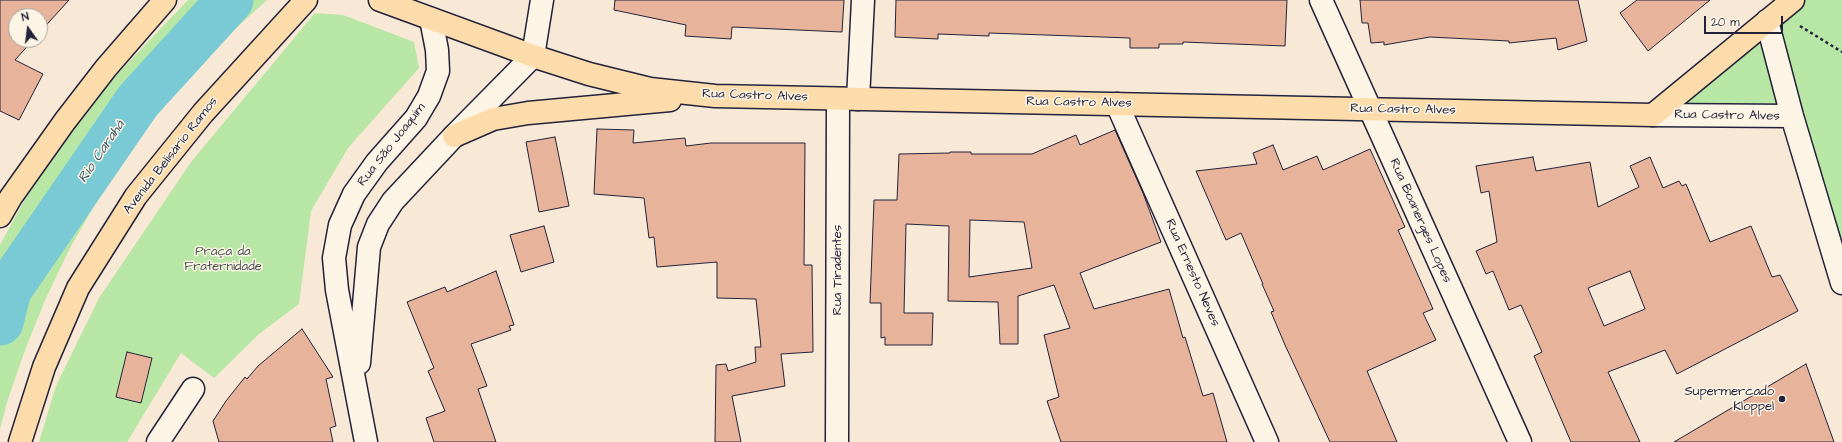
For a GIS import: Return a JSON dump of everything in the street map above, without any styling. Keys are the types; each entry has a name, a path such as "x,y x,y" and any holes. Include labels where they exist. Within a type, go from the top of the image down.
{"main road":[{"path":"0,216 11,197 65,121 106,68 165,0"},
{"name":"Avenida Belisário Ramos","path":"20,442 44,367 78,288 136,196 203,113 306,0"},
{"name":"Rua Castro Alves","path":"380,0 533,56 589,74 650,89 715,96 1653,115"},
{"path":"1653,115 1779,11"},
{"path":"454,136 493,119 528,113 715,96"}],"street":[{"path":"533,56 542,0"},
{"name":"Rua Tiradentes","path":"838,442 848,99 863,0"},
{"name":"Rua Boanerges Lopes","path":"1321,0 1520,442"},
{"path":"1779,11 1792,116 1842,283"},
{"name":"Rua São Joaquim","path":"366,442 337,290 334,258 340,225 354,194 377,162 416,118 429,96 438,71 437,50 431,19"},
{"name":"Rua São Joaquim","path":"356,388 369,247 378,224 393,202 454,136 533,56"},
{"name":"Rua Ernesto Neves","path":"1118,104 1267,442"},
{"name":"Rua Castro Alves","path":"1653,115 1792,116"},
{"path":"158,442 194,389"}],"path":[{"path":"1779,11 1842,52"}],"green space":[{"path":"188,0 267,0 196,68 160,110 127,154 97,201 70,248 46,298 25,350 7,402 0,429 0,245 35,181 68,134 103,89"},
{"path":"1793,0 1842,0 1842,283 1792,116 1653,115"},
{"name":"Praça da Fraternidade","path":"315,13 343,15 414,42 419,68 348,148 311,211 299,304 259,334 214,378 181,353 127,442 39,442 56,386 99,298 191,162"}],"building":[{"path":"0,0 69,0 48,23 48,8 8,8 8,48 26,48 15,60 43,74 19,120 0,111"},
{"path":"615,0 844,0 842,32 732,27 731,39 685,36 686,25 614,10"},
{"path":"896,0 1287,0 1285,46 1183,42 1183,44 1159,44 1159,48 1130,48 1130,38 989,33 989,36 938,34 938,39 895,37"},
{"path":"1360,0 1578,0 1587,41 1558,50 1556,38 1509,43 1509,41 1430,37 1384,45 1384,42 1371,43 1368,23 1362,23"},
{"path":"1637,0 1710,0 1648,51 1620,13"},
{"path":"597,129 634,130 633,143 685,138 686,146 711,143 805,143 804,265 812,265 813,352 781,354 785,386 732,396 741,442 715,442 716,365 726,364 728,371 756,362 755,347 761,347 756,299 717,298 717,262 657,267 654,237 649,238 644,198 594,194"},
{"path":"1115,130 1143,193 1161,242 1080,273 1094,309 1169,289 1183,338 1185,337 1203,396 1213,393 1227,442 1061,442 1047,401 1059,397 1044,335 1070,328 1054,285 1018,296 1018,344 1000,344 998,302 948,301 949,226 906,224 904,313 933,313 932,345 885,345 885,337 881,338 881,303 870,303 874,200 897,200 899,154 971,152 971,154 1032,154 1076,135 1080,145","holes":["970,220 1024,222 1032,268 969,277"]},
{"path":"555,137 569,206 539,212 526,142"},
{"path":"1273,145 1283,170 1317,156 1323,170 1370,149 1405,227 1398,230 1433,309 1423,313 1436,340 1367,371 1397,442 1330,442 1285,345 1271,312 1274,311 1241,233 1226,240 1196,171 1257,164 1253,153"},
{"path":"1533,157 1536,171 1590,162 1598,207 1639,187 1630,166 1650,157 1663,188 1679,181 1682,186 1686,184 1710,242 1751,226 1772,277 1780,275 1798,311 1677,374 1665,350 1608,372 1640,442 1571,442 1534,356 1542,352 1521,305 1509,310 1493,271 1486,274 1476,251 1497,242 1489,191 1481,193 1476,166","holes":["1630,271 1645,309 1604,326 1588,288"]},
{"path":"544,226 554,262 521,272 510,235"},
{"path":"496,271 514,325 509,326 511,330 471,344 487,386 478,389 496,442 434,442 426,418 445,411 428,371 434,368 407,302 445,287 447,292"},
{"path":"302,329 333,377 326,379 336,426 330,428 333,442 219,442 213,421 226,401 245,377 247,379 258,366"},
{"path":"127,352 152,358 141,403 116,397"},
{"name":"Supermercado Kloppel","path":"1806,364 1834,442 1674,442"}],"waterway":[{"name":"Rio Carahá","path":"0,322 8,290 138,101 230,0"}],"place":[{"name":"Supermercado Kloppel","path":"1782,399"}]}
